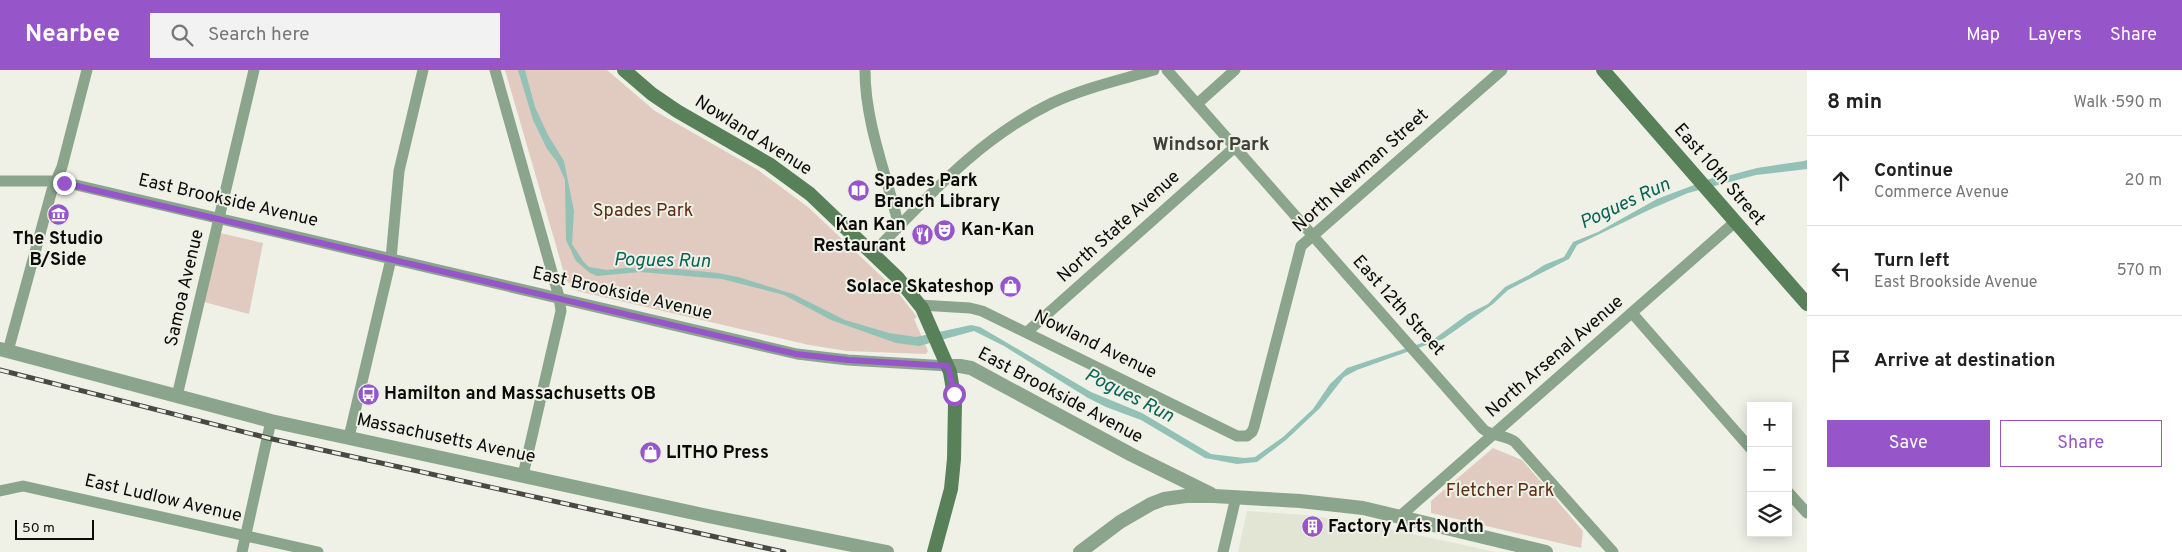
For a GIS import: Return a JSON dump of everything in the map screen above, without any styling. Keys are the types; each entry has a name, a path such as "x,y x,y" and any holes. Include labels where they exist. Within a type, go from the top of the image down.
{"main road":[{"name":"Nowland Avenue","path":"624,70 652,94 677,111 752,154 810,194 898,278 924,311 948,366 955,402 954,459 947,509 934,552"},
{"name":"East 10th Street","path":"1603,70 1807,304"}],"street":[{"path":"4,350 55,181 61,169 87,70"},
{"name":"Samoa Avenue","path":"177,396 254,70"},
{"path":"349,437 391,259 399,171 423,70"},
{"path":"495,70 559,297 561,311 523,475"},
{"path":"864,70 865,91 872,125 899,227"},
{"path":"873,253 964,161 1011,126 1063,99 1154,70"},
{"name":"East 12th Street","path":"1167,70 1483,429 1508,437 1514,442 1613,552"},
{"path":"1197,104 1235,70"},
{"name":"North Newman Street","path":"1247,436 1254,427 1301,246 1502,70"},
{"name":"North State Avenue","path":"1026,332 1236,148"},
{"name":"East Brookside Avenue","path":"0,181 55,181 808,356 971,368 1132,455 1214,496"},
{"name":"North Arsenal Avenue","path":"1398,518 1735,222"},
{"name":"Nowland Avenue","path":"924,311 978,310 1237,436 1247,436"},
{"path":"1632,313 1749,447"},
{"name":"Massachusetts Avenue","path":"4,350 271,421 727,520 887,552"},
{"path":"242,552 271,421"},
{"name":"East Ludlow Avenue","path":"0,491 22,486 318,552"},
{"name":"East Brookside Avenue","path":"1083,551 1120,522 1151,504 1164,499 1186,496 1214,496 1300,501 1363,508 1398,518 1546,552"},
{"path":"1792,496 1807,513"},
{"path":"1224,552 1236,497"}],"shaded area":[{"name":"Factory Arts North","path":"1247,511 1306,515 1351,521 1496,552 1238,552"}],"green space":[{"name":"Spades Park","path":"505,70 607,70 655,111 758,170 808,207 895,289 917,317 914,319 928,351 926,354 847,351 809,345 577,291 566,280"},
{"path":"220,233 263,243 249,314 204,302"},
{"name":"Fletcher Park","path":"1493,448 1522,460 1583,531 1581,548 1431,513 1431,501"}],"water":[{"path":"518,70 525,70 535,107 548,135 564,161 574,211 572,244 589,267 607,270 624,268 677,269 738,277 793,294 845,320 889,333 916,337 971,325 980,327 1091,392 1142,413 1211,454 1244,458 1255,457 1283,437 1313,409 1330,384 1347,368 1434,339 1468,314 1488,304 1505,287 1544,265 1564,257 1573,242 1598,232 1657,199 1715,177 1807,160 1807,169 1756,175 1688,193 1577,245 1569,259 1508,290 1493,304 1443,339 1357,370 1344,377 1320,408 1286,440 1257,462 1237,464 1205,458 1141,420 1088,398 1004,346 974,331 919,346 896,343 831,320 784,295 722,279 640,272 597,276 590,273 576,261 566,240 565,180 533,120"}],"railway":[{"path":"0,370 268,438 784,552"}],"place":[{"name":"Spades Park Branch Library","path":"858,191"},
{"name":"The Studio B/Side","path":"58,214"},
{"name":"Kan-Kan","path":"945,230"},
{"name":"Kan Kan Restaurant","path":"922,235"},
{"name":"Solace Skateshop","path":"1010,287"},
{"name":"Hamilton and Massachusetts OB","path":"368,394"},
{"name":"LITHO Press","path":"650,453"},
{"name":"Factory Arts North","path":"1312,527"}],"district":[{"name":"Windsor Park","path":"1211,145"}],"route":[{"path":"64,183 559,297 796,354 848,360 948,366 954,394"}],"water label":[{"name":"Pogues Run","path":"1625,204"},
{"name":"Pogues Run","path":"662,261"},
{"name":"Pogues Run","path":"1129,396"}]}
